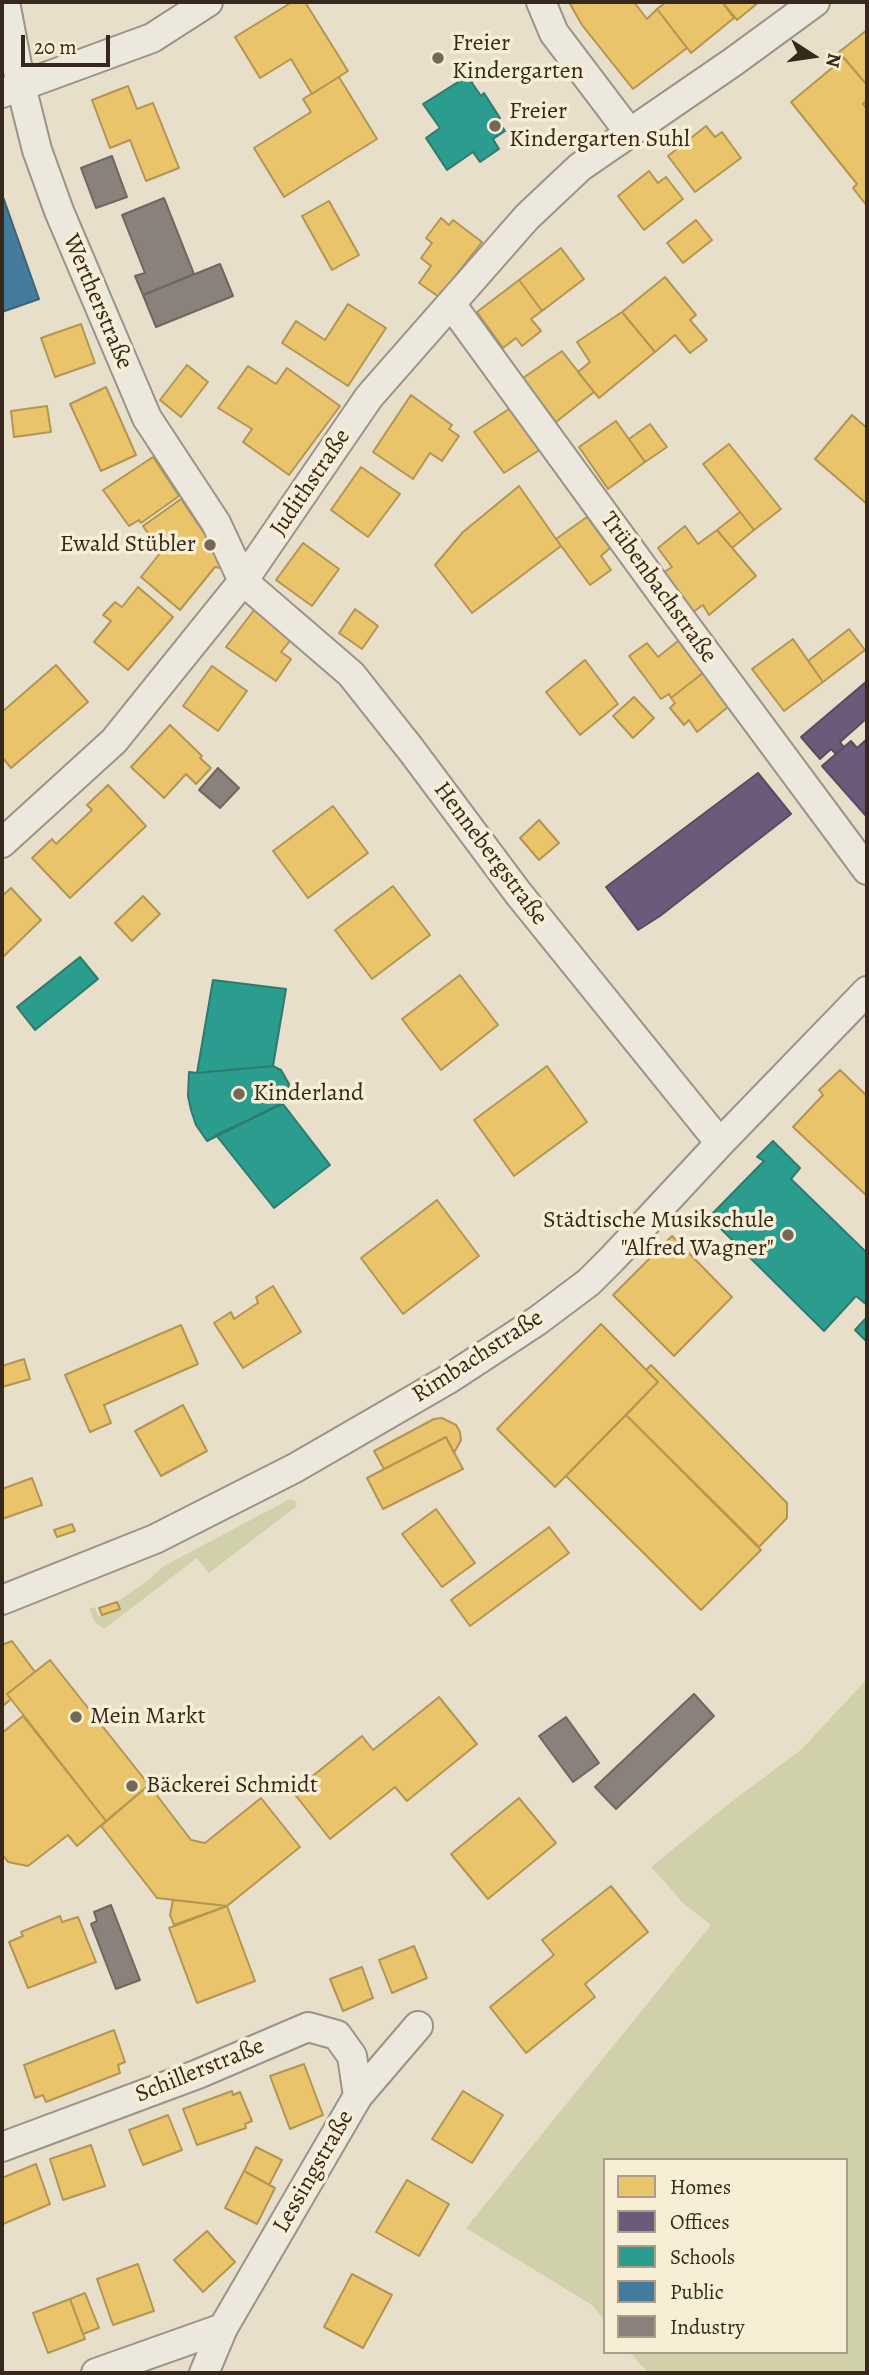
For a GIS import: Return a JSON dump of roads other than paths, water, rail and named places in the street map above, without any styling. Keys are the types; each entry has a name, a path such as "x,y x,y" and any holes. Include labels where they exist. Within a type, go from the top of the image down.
{"street":[{"name":"Wertherstraße","path":"5,2 11,89 59,211 147,418 216,523 243,581"},
{"path":"11,89 152,38 208,2"},
{"path":"541,2 554,33 629,132"},
{"name":"Judithstraße","path":"2,843 114,741 243,581 369,397 527,217 580,167 815,2"},
{"name":"Trübenbachstraße","path":"451,304 867,870"},
{"name":"Hennebergstraße","path":"243,581 351,674 518,893 720,1143"},
{"name":"Rimbachstraße","path":"2,1600 155,1539 205,1514 295,1468 493,1351 589,1282 867,991"},
{"name":"Lessingstraße","path":"204,2373 223,2328 358,2096 418,2026"},
{"name":"Schillerstraße","path":"2,2147 198,2074 308,2027 337,2035 352,2056 358,2096"},
{"path":"96,2373 223,2328"}],"place":[{"name":"Freier Kindergarten","path":"438,58"},
{"name":"Freier Kindergarten Suhl","path":"495,126"},
{"name":"Ewald Stübler","path":"210,545"},
{"name":"Kinderland","path":"239,1094"},
{"name":"Städtische Musikschule \"Alfred Wagner\"","path":"788,1235"},
{"name":"Mein Markt","path":"76,1717"},
{"name":"Bäckerei Schmidt","path":"132,1786"}]}
